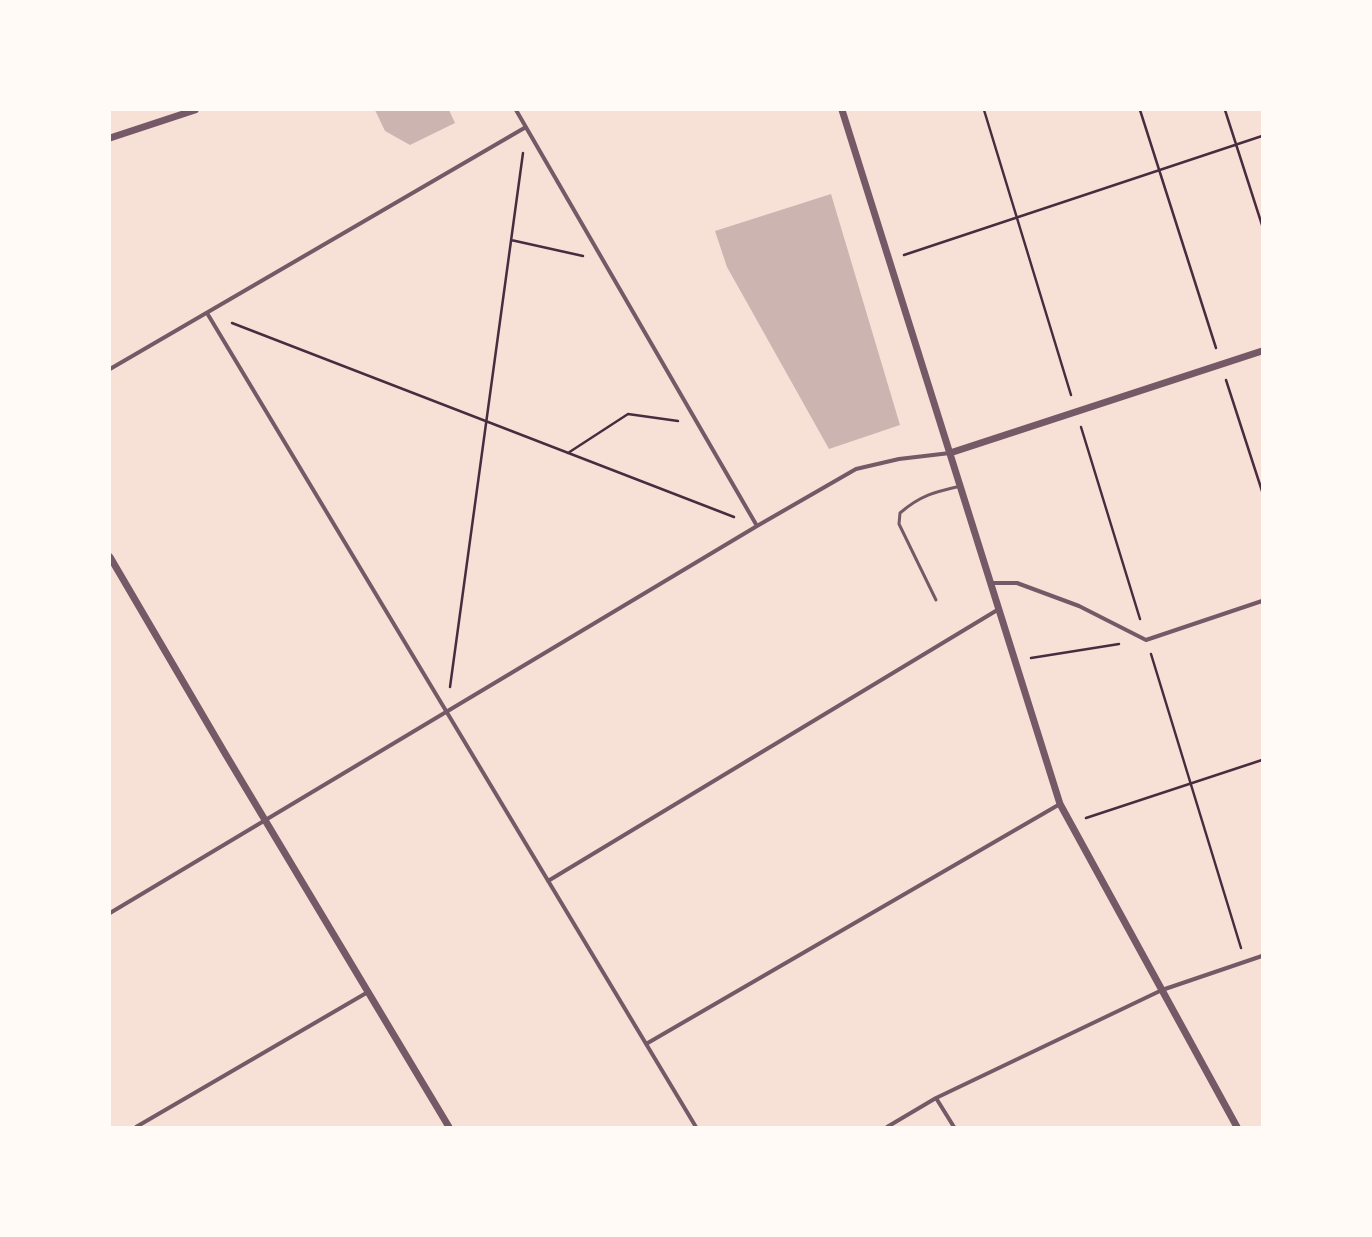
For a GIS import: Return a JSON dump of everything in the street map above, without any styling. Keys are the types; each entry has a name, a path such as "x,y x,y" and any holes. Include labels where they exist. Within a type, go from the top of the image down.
{"street":[{"path":"110,138 195,110"},
{"path":"516,110 757,526"},
{"path":"842,110 1060,804 1237,1127"},
{"path":"110,369 526,127"},
{"path":"207,313 696,1127"},
{"path":"110,913 757,526 856,469 899,459 950,453 1262,351"},
{"path":"110,557 265,820 449,1127"},
{"path":"991,583 1017,583 1079,606 1146,640 1262,601"},
{"path":"548,881 999,609"},
{"path":"646,1044 1060,804"},
{"path":"887,1127 936,1098 1162,990 1262,956"},
{"path":"136,1127 368,992"},
{"path":"936,1098 954,1127"}],"lane":[{"path":"936,600 899,524 900,513 913,502 936,492 960,486"}],"path":[{"path":"984,110 1245,962"},
{"path":"1140,110 1262,491"},
{"path":"1225,110 1262,225"},
{"path":"447,712 526,127"},
{"path":"890,260 1262,136"},
{"path":"511,240 603,261"},
{"path":"207,313 757,526"},
{"path":"568,453 628,414 697,423"},
{"path":"1015,660 1146,640"},
{"path":"1070,823 1262,760"}],"building":[{"path":"375,110 449,110 455,123 410,145 385,131"},
{"path":"831,194 900,425 829,449 727,267 715,231"}]}
